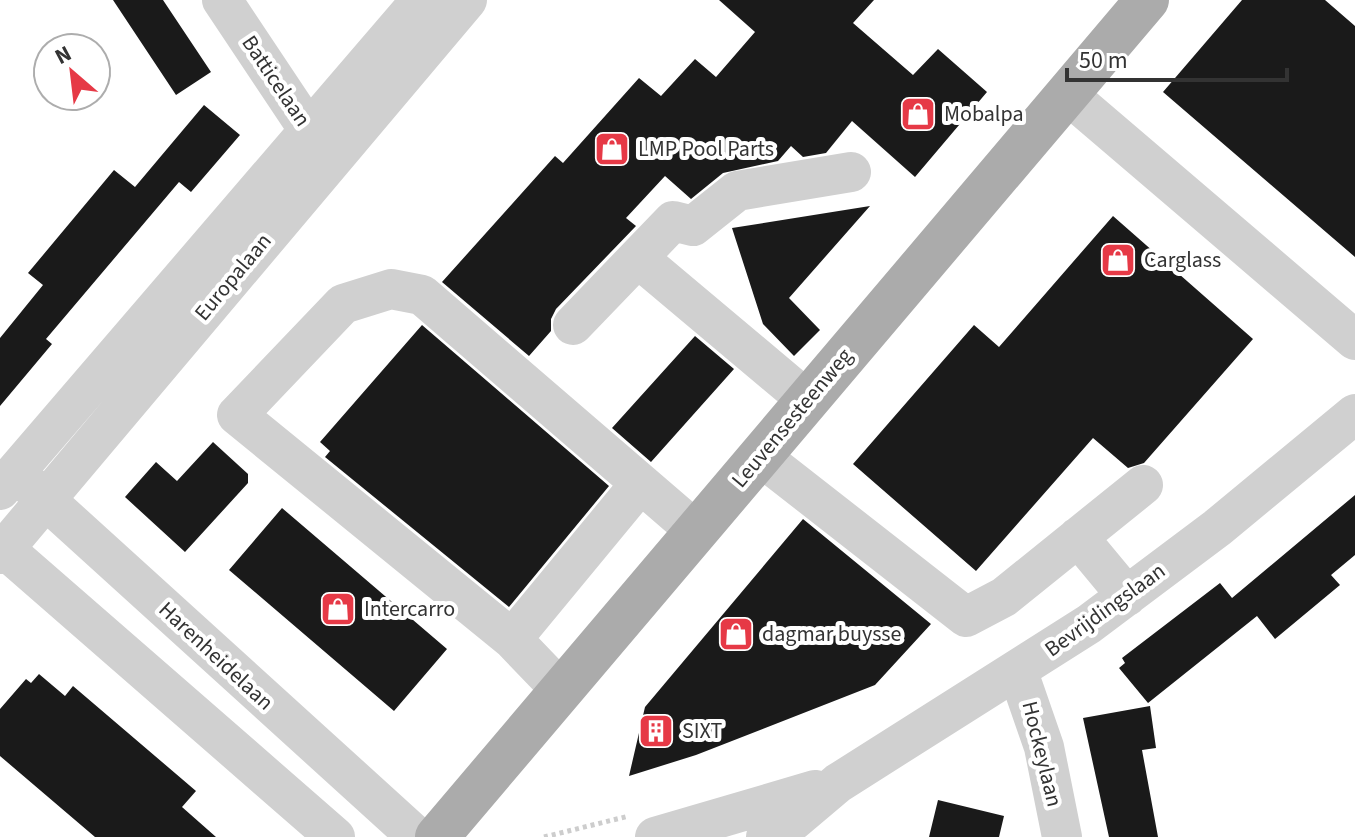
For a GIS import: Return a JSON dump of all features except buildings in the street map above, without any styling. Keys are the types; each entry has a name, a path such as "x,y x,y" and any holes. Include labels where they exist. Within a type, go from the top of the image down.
{"main road":[{"name":"Leuvensesteenweg","path":"437,837 1147,0"}],"street":[{"name":"Batticelaan","path":"222,0 320,147"},
{"name":"Europalaan","path":"320,147 421,0"},
{"name":"Europalaan","path":"1,549 20,487 320,147 467,0"},
{"path":"1067,94 1355,340"},
{"path":"573,325 673,221 693,226 737,191 851,172"},
{"path":"638,258 807,400"},
{"path":"560,689 512,639 237,415 343,304 391,289 422,295 696,531"},
{"name":"Bevrijdingslaan","path":"766,837 793,821 838,783 1018,672 1127,596 1217,528 1355,414"},
{"path":"760,456 966,617 1004,597 1143,485"},
{"path":"512,639 640,484"},
{"name":"Harenheidelaan","path":"20,487 417,837"},
{"path":"1078,537 1127,596"},
{"path":"1,549 335,837"},
{"name":"Hockeylaan","path":"1018,672 1044,747 1062,837"},
{"name":"Bevrijdingslaan","path":"655,837 838,783"}],"place":[{"name":"Mobalpa","path":"918,114"},
{"name":"LMP Pool Parts","path":"612,149"},
{"name":"Carglass","path":"1118,260"},
{"name":"Intercarro","path":"338,609"},
{"name":"dagmar buysse","path":"736,634"},
{"name":"SIXT","path":"656,731"}]}
